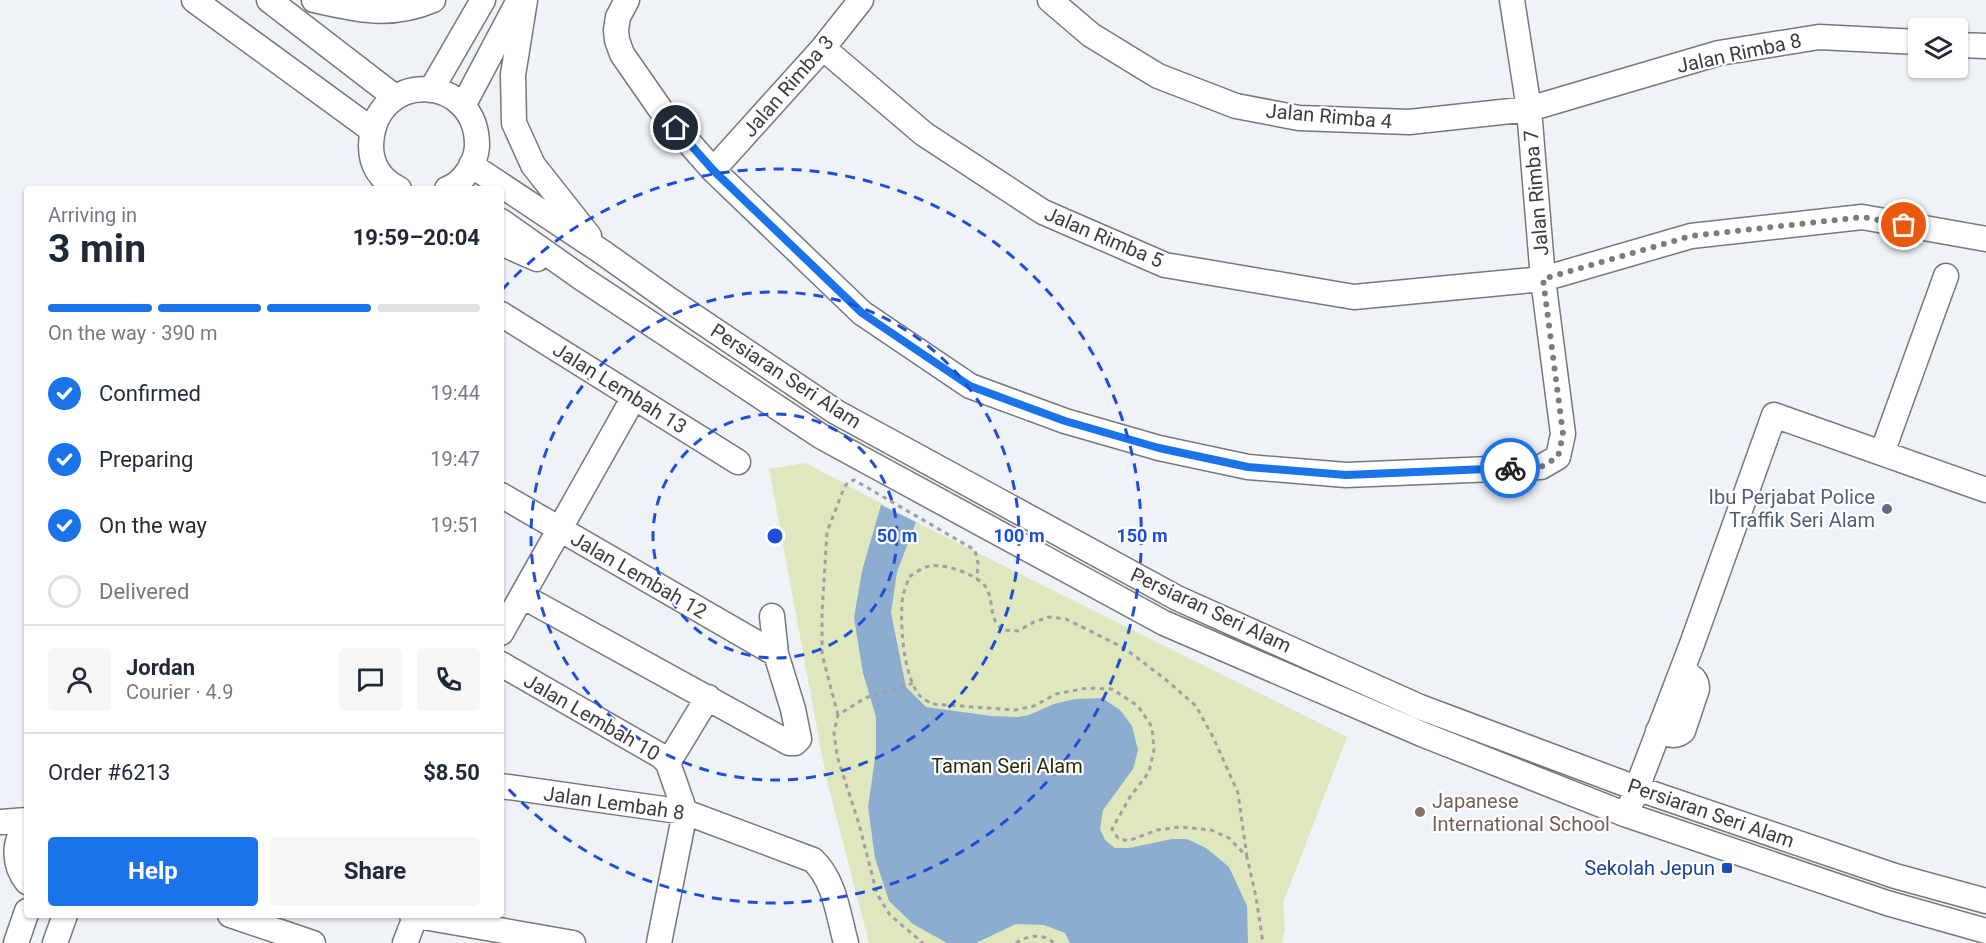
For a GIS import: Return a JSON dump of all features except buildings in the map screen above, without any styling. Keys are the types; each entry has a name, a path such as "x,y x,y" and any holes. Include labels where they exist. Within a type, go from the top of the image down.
{"street":[{"path":"194,0 372,130"},
{"path":"269,0 395,97"},
{"path":"314,0 353,9 390,12 433,0"},
{"path":"431,90 483,0"},
{"path":"463,106 519,0"},
{"path":"525,0 513,75 514,123 533,165 602,252"},
{"path":"627,0 618,17 616,30 617,40 629,66 663,114 713,170"},
{"name":"Jalan Rimba 3","path":"713,170 823,48 861,0"},
{"name":"Jalan Rimba 4","path":"1050,0 1091,35 1158,76 1236,106 1299,118 1409,122 1529,110"},
{"name":"Jalan Rimba 7","path":"713,170 862,313 970,386 1065,421 1159,448 1248,467 1346,475 1541,467 1558,457 1563,434 1543,279 1529,110 1512,0"},
{"name":"Jalan Rimba 8","path":"1529,110 1719,53 1819,37 1908,41"},
{"path":"1968,45 1986,46"},
{"name":"Jalan Rimba 5","path":"823,48 924,134 1043,212 1166,265 1354,297 1543,279 1691,236 1863,217 1986,239"},
{"path":"394,186 372,180 372,130 380,111 395,97 415,89 431,90 455,98 469,114 477,133 476,154 468,173 454,186"},
{"name":"Persiaran Seri Alam","path":"471,165 503,186"},
{"name":"Persiaran Seri Alam","path":"504,187 836,412 1178,598 1420,707 1636,788 1895,876 1986,901"},
{"name":"Persiaran Seri Alam","path":"504,223 583,279 822,437 1164,623 1424,735 1627,815 1887,903 1986,931"},
{"path":"504,244 583,279"},
{"path":"1882,453 1946,276"},
{"name":"Jalan Lembah 13","path":"504,316 738,462"},
{"path":"504,628 634,397"},
{"path":"1627,815 1774,415 1986,490"},
{"name":"Jalan Lembah 12","path":"504,497 776,654"},
{"path":"522,596 789,742 795,743 799,739 793,709 776,654 772,616"},
{"name":"Jalan Lembah 10","path":"504,666 661,756 668,763 685,812"},
{"path":"668,763 708,697"},
{"name":"Jalan Lembah 8","path":"504,786 685,812 813,860 823,869 829,880 846,943"},
{"path":"659,943 685,812"},
{"path":"0,822 24,820"},
{"path":"15,868 18,842 24,831"},
{"path":"16,943 25,918"},
{"path":"55,943 64,918"},
{"path":"239,918 313,943"},
{"path":"405,943 413,918"},
{"path":"431,918 573,943"}],"path":[{"path":"923,943 890,915 877,894 859,824 837,756 834,732 837,715 822,654 822,613 827,531 848,482 854,480 873,490 975,550 978,563 977,579"},
{"path":"1247,857 1229,838 1211,830 1181,827 1156,830 1128,841 1118,838 1112,829 1130,797 1149,772 1154,750 1152,727 1138,706 1112,689 1087,688 1056,694 1034,706 1015,710 932,704 921,697 913,683 906,659 902,618 903,595 909,577 930,566 955,568 977,579 988,589 994,622 1002,630 1018,632 1048,617 1066,619 1124,648 1166,679 1196,706 1214,739 1238,793 1263,943"},
{"path":"837,715 865,698 913,683"},
{"path":"1016,943 1024,938 1040,936 1053,943"}],"green space":[{"name":"Taman Seri Alam","path":"806,463 916,522 1347,737 1283,903 1285,929 1282,943 869,943 826,777 769,469"}],"water":[{"path":"881,505 916,522 897,572 891,613 906,687 926,707 991,716 1029,715 1054,704 1075,699 1102,698 1120,710 1132,726 1138,750 1133,769 1103,810 1100,829 1105,840 1115,848 1129,848 1172,839 1187,839 1206,848 1229,867 1247,906 1248,943 1070,943 1065,933 1044,925 1016,924 976,943 947,943 913,924 889,901 875,858 868,807 876,752 876,717 863,673 854,618 862,571"}],"way so far":[{"path":"1510,468 1541,467 1558,457 1563,434 1543,279 1691,236 1863,217 1904,225"}],"place":[{"name":"Ibu Perjabat Police Traffik Seri Alam","path":"1887,509"},
{"name":"Japanese International School","path":"1420,812"},
{"name":"Sekolah Jepun","path":"1727,868"}],"route":[{"path":"676,128 713,170 862,313 970,386 1065,421 1159,448 1248,467 1346,475 1510,468"}]}
